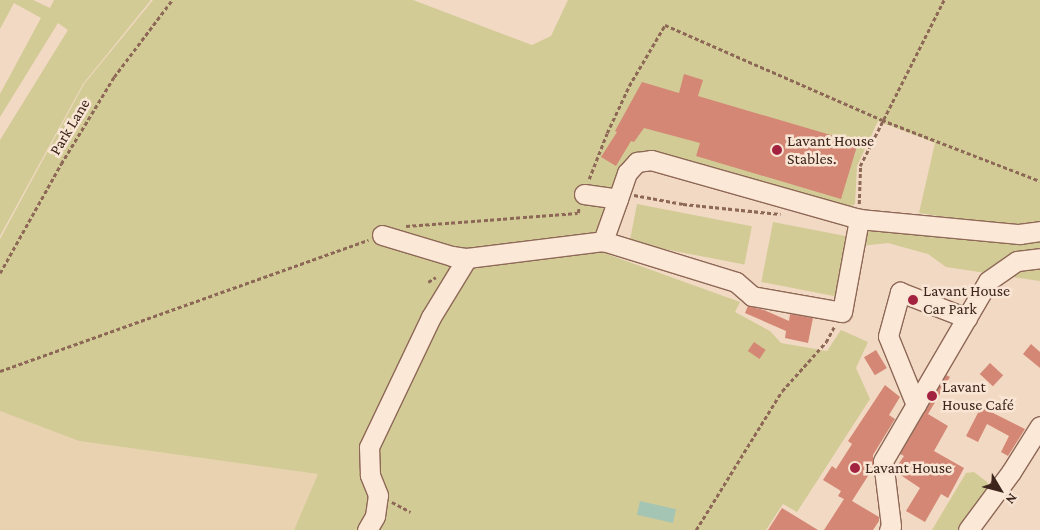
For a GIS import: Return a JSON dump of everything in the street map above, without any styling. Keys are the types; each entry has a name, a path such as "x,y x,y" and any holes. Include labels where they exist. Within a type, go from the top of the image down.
{"lane":[{"path":"604,241 627,173 637,162 651,160 859,219 1019,234 1040,231"},
{"path":"584,194 619,196"},
{"path":"382,235 452,256 467,258 604,241 736,282 752,296 842,312 859,219"},
{"path":"367,530 375,516 378,495 370,475 369,447 431,317 467,258"},
{"path":"889,530 891,526 883,461 988,281 1017,261 1040,258"},
{"path":"916,405 888,336 900,292 967,318"},
{"path":"968,530 1011,472 1040,426"}],"path":[{"name":"Park Lane","path":"0,273 61,164 114,77 172,0"},
{"path":"859,219 860,166 944,0"},
{"path":"0,371 410,225 578,213 607,133 628,86 665,24 882,120 1040,181"},
{"path":"619,196 783,214"},
{"path":"696,530 782,391 826,342 842,312"},
{"path":"378,495 411,512"}],"shaded area":[{"path":"0,0 33,0 50,8 54,0 151,0 83,84 0,236 0,140 68,30 58,23 0,117 0,94 41,18 14,3 0,29"},
{"path":"153,0 413,0 532,45 551,36 568,0 1040,0 1040,232 919,213 935,143 878,121 857,166 855,204 844,210 644,153 607,254 740,302 735,312 770,331 781,343 827,351 841,330 868,342 856,368 870,399 797,512 783,504 766,530 294,530 318,474 79,441 0,411 0,239 84,84"},
{"path":"637,204 752,226 744,265 630,242"},
{"path":"773,222 851,237 839,297 761,282"},
{"path":"864,224 1040,239 1040,281 946,267 928,254 888,243 859,246"},
{"path":"0,411 79,441 318,474 294,530 0,530"},
{"path":"974,472 987,482 992,491 963,530 932,530 966,473"},
{"path":"640,501 676,509 673,523 637,515"}],"building":[{"name":"Lavant House Stables.","path":"684,74 703,80 698,96 858,143 841,199 696,156 700,143 644,128 634,142 631,141 616,166 601,157 617,132 615,131 642,82 679,93"},
{"path":"748,306 764,310 789,321 790,314 813,318 808,343 785,338 786,331 745,313"},
{"path":"754,342 766,350 759,359 748,351"},
{"path":"1031,344 1040,352 1040,368 1023,354"},
{"path":"876,350 887,368 875,375 864,357"},
{"path":"990,363 1003,375 993,386 980,374"},
{"path":"946,375 950,377 928,414 948,426 934,451 964,468 948,498 941,494 925,522 906,511 920,488 896,472 895,469 904,456 900,454"},
{"name":"Lavant House","path":"885,385 900,397 889,415 895,419 873,455 873,468 852,501 879,517 879,521 873,530 824,530 844,499 838,496 841,491 823,480 832,466 836,469 852,444 848,441"},
{"path":"981,407 1025,429 1008,456 1001,452 1009,436 987,424 978,442 966,436"},
{"path":"782,508 818,530 768,530"}],"place":[{"name":"Lavant House Stables.","path":"777,150"},
{"name":"Lavant House Car Park","path":"913,300"},
{"name":"Lavant House Café","path":"932,396"},
{"name":"Lavant House","path":"855,468"}]}
